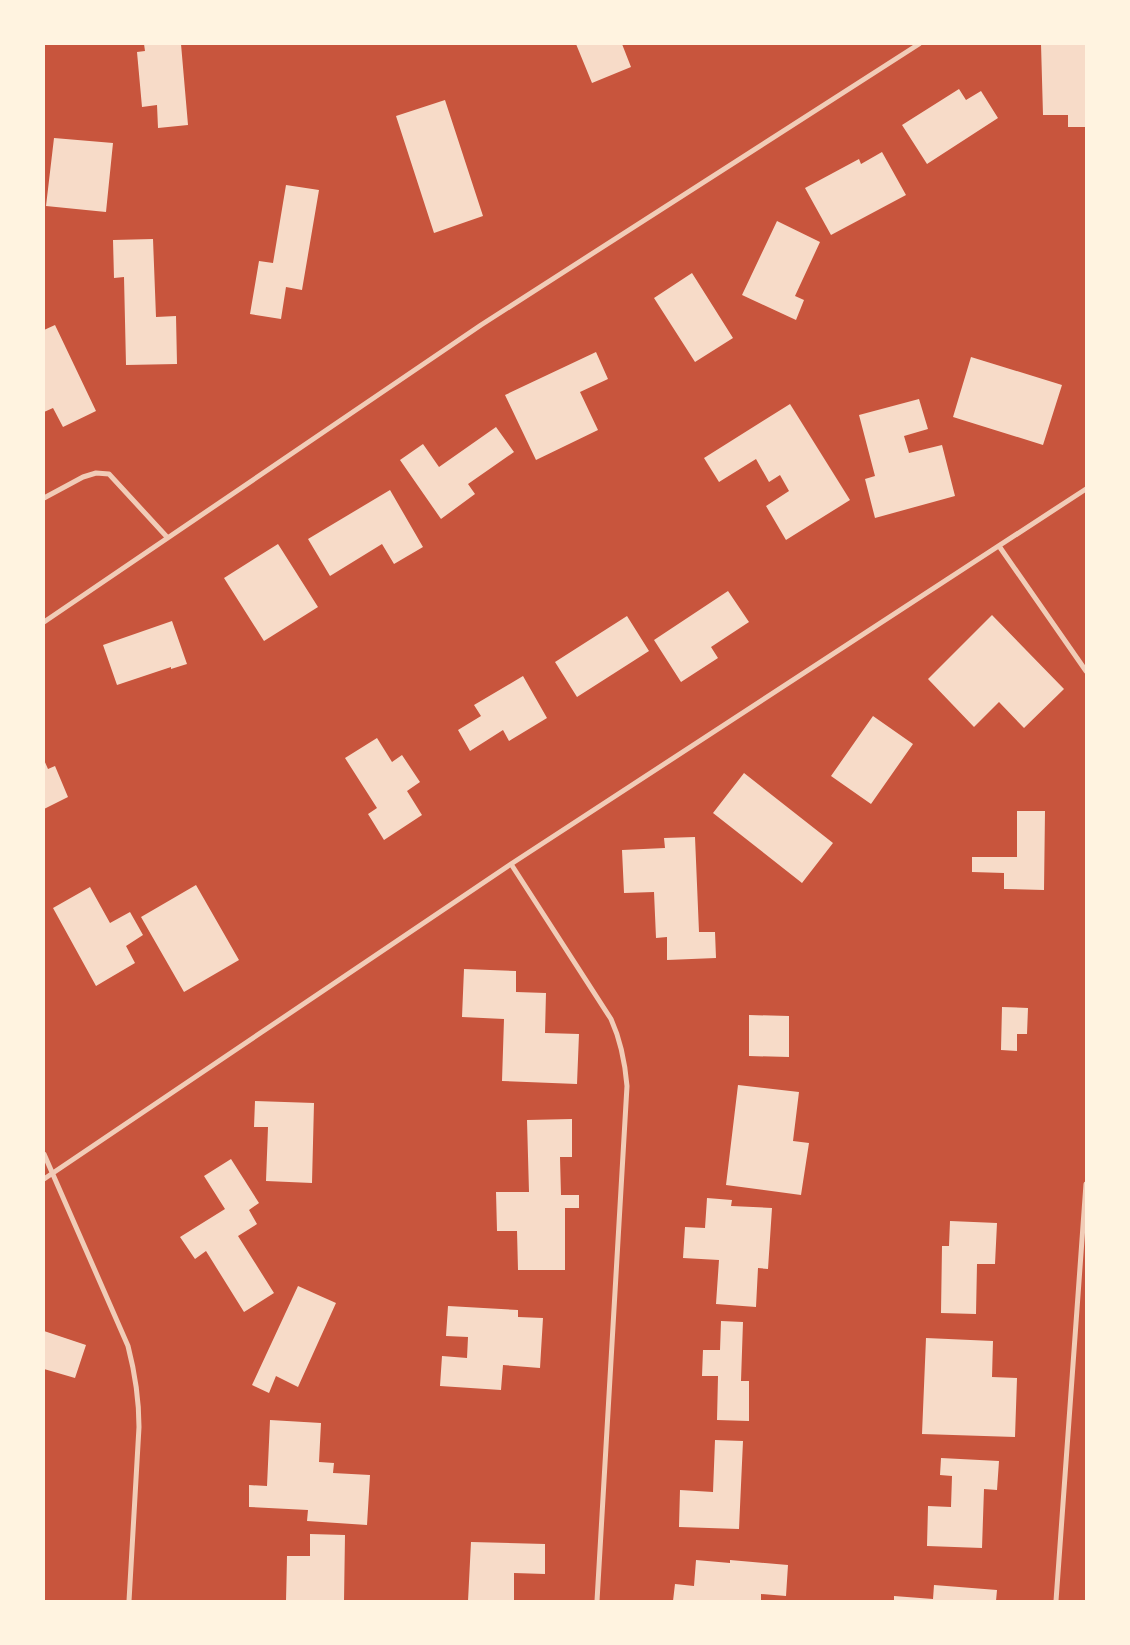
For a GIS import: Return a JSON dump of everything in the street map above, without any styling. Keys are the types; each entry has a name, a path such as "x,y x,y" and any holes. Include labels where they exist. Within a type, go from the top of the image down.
{"street":[{"path":"44,622 481,325 919,44"},
{"path":"44,498 83,477 96,473 109,474 166,538"},
{"path":"44,1179 511,864 1086,490"},
{"path":"999,546 1086,671"},
{"path":"511,864 610,1019 619,1037 625,1061 626,1096 597,1601"},
{"path":"44,1154 128,1346 135,1373 139,1399 139,1427 129,1601"},
{"path":"1056,1601 1086,1184"}],"building":[{"path":"144,44 181,44 188,125 158,128 157,105 142,107 137,52 145,51"},
{"path":"576,44 622,44 631,67 592,83"},
{"path":"1041,44 1086,44 1086,127 1068,127 1068,115 1043,115"},
{"path":"959,89 966,100 981,91 998,118 927,164 902,125"},
{"path":"445,100 483,216 434,233 396,116"},
{"path":"54,138 113,143 106,212 46,206"},
{"path":"882,152 906,195 831,235 805,188 859,159 861,164"},
{"path":"286,185 319,190 302,290 286,287 281,319 250,314 259,261 273,263"},
{"path":"777,221 820,242 795,296 804,300 796,320 742,295"},
{"path":"153,239 156,317 176,316 177,364 126,365 124,277 114,278 113,240"},
{"path":"692,273 733,338 695,362 654,298"},
{"path":"55,325 96,411 63,427 53,408 44,412 44,330"},
{"path":"596,352 608,379 580,392 598,430 536,460 505,395"},
{"path":"971,357 1062,385 1043,445 953,417"},
{"path":"919,399 928,429 904,436 909,453 942,445 955,496 875,518 865,479 875,476 859,415"},
{"path":"790,404 850,500 786,540 766,506 789,491 780,475 769,482 756,459 719,482 704,458"},
{"path":"496,427 514,452 468,484 475,494 441,519 400,460 423,444 439,467"},
{"path":"390,490 423,547 394,564 382,544 330,576 308,539"},
{"path":"278,544 318,607 264,641 224,578"},
{"path":"728,591 749,622 711,647 718,658 681,682 654,640"},
{"path":"992,615 1064,689 1024,728 999,702 974,727 928,679"},
{"path":"627,616 649,651 577,697 555,662"},
{"path":"172,621 187,664 171,669 171,667 117,685 103,645"},
{"path":"523,676 547,718 509,741 503,730 470,751 458,730 481,716 474,705"},
{"path":"873,716 913,744 871,804 831,776"},
{"path":"377,738 392,762 402,755 420,782 407,791 422,815 384,840 368,814 377,808 345,758"},
{"path":"44,760 48,769 55,766 68,797 44,809"},
{"path":"744,773 833,843 802,883 713,813"},
{"path":"1017,811 1045,811 1044,890 1004,889 1004,873 972,872 972,857 1017,857"},
{"path":"695,837 699,932 715,932 716,958 667,960 667,937 656,938 654,892 624,893 622,850 665,848 664,838"},
{"path":"196,885 239,960 184,992 141,917"},
{"path":"90,887 110,923 130,912 143,935 126,946 135,963 96,986 53,908"},
{"path":"464,969 516,971 516,992 546,993 545,1033 579,1034 577,1084 502,1081 504,1019 462,1017"},
{"path":"1002,1007 1028,1008 1027,1034 1017,1034 1017,1051 1001,1050"},
{"path":"749,1015 789,1016 789,1057 749,1056"},
{"path":"738,1085 799,1092 793,1141 809,1143 801,1195 726,1185"},
{"path":"255,1101 314,1103 312,1183 266,1181 268,1127 254,1127"},
{"path":"572,1119 572,1157 560,1157 561,1195 579,1195 579,1208 565,1208 565,1270 518,1270 517,1231 497,1231 496,1192 529,1192 527,1120"},
{"path":"231,1159 259,1203 249,1210 257,1224 238,1236 274,1293 244,1312 206,1251 195,1259 180,1237 225,1209 204,1176"},
{"path":"707,1198 732,1200 731,1206 772,1208 768,1269 758,1268 756,1307 716,1304 719,1260 683,1258 685,1227 705,1228"},
{"path":"950,1221 997,1223 995,1264 977,1264 976,1314 941,1313 942,1246 949,1246"},
{"path":"298,1286 336,1303 298,1387 276,1376 269,1393 252,1385"},
{"path":"448,1306 518,1310 518,1317 543,1318 540,1368 503,1365 501,1390 440,1386 442,1356 467,1358 468,1337 446,1336"},
{"path":"721,1321 743,1322 741,1381 749,1381 749,1421 717,1420 718,1376 702,1376 703,1350 720,1350"},
{"path":"44,1331 86,1345 75,1378 44,1369"},
{"path":"926,1338 993,1341 992,1377 1017,1378 1015,1437 922,1434"},
{"path":"270,1420 321,1423 319,1462 334,1463 333,1473 370,1475 367,1525 307,1521 308,1510 249,1507 249,1485 267,1486"},
{"path":"715,1440 743,1441 739,1529 679,1527 680,1490 713,1492"},
{"path":"941,1458 999,1461 997,1490 984,1489 982,1548 927,1546 928,1506 951,1507 952,1476 940,1475"},
{"path":"310,1534 345,1535 344,1601 286,1601 287,1556 310,1556"},
{"path":"471,1542 545,1544 545,1574 514,1573 514,1601 468,1601"},
{"path":"696,1560 730,1563 730,1560 788,1565 786,1596 761,1594 761,1601 673,1601 675,1584 694,1586"},
{"path":"934,1585 997,1590 996,1601 894,1601 894,1596 933,1599"}]}
